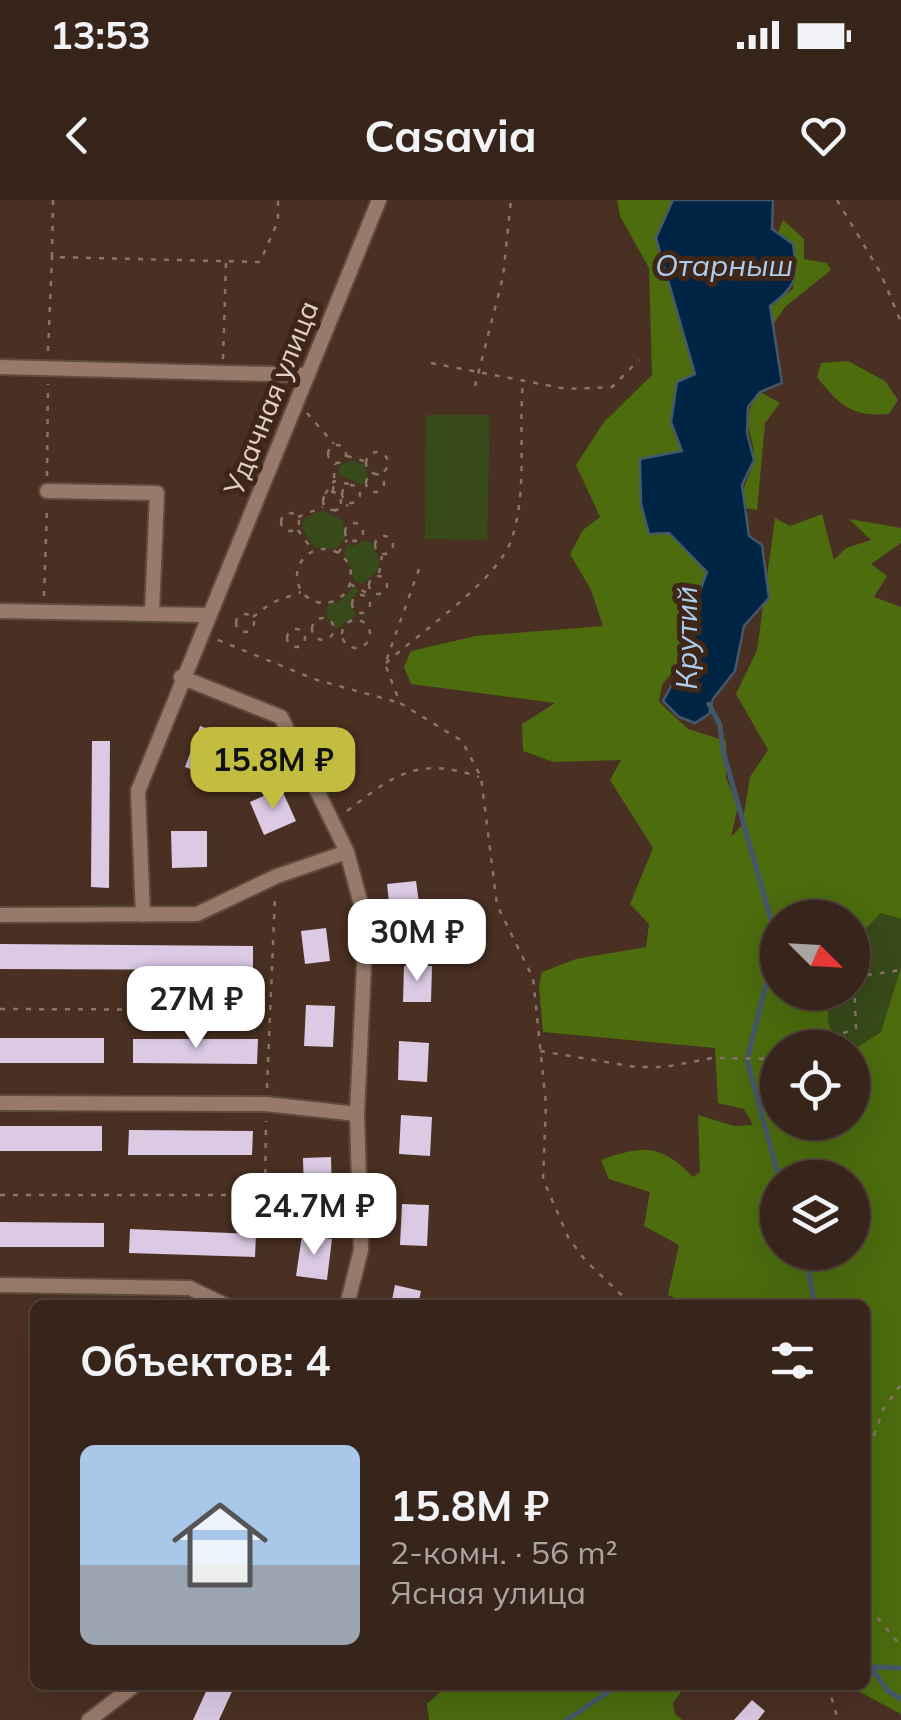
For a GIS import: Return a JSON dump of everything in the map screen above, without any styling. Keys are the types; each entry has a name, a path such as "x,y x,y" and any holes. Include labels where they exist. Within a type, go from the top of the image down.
{"street":[{"name":"Удачная улица","path":"143,915 138,791 181,677 298,406 379,200"},
{"path":"0,367 308,375"},
{"path":"48,491 158,493 152,612"},
{"path":"0,611 207,615"},
{"path":"181,677 280,717 347,852 366,924 357,1114 361,1250 348,1300"},
{"path":"0,915 197,914 276,876 347,852"},
{"path":"0,1102 266,1104 357,1114"},
{"path":"0,1285 190,1288 215,1300"},
{"path":"120,1287 120,1300"},
{"path":"114,1690 114,1704"},
{"path":"89,1720 129,1690"}],"path":[{"path":"43,612 53,200"},
{"path":"52,257 260,262 278,221 278,200"},
{"path":"476,386 503,276 512,200"},
{"path":"837,200 880,272 901,322"},
{"path":"223,370 226,261"},
{"path":"431,363 566,389 612,387 639,360"},
{"path":"385,664 472,592 512,540 522,461 523,383"},
{"path":"298,406 317,419 335,445 345,449 346,456"},
{"path":"333,492 335,462 328,454 335,445"},
{"path":"336,510 359,498 368,478 388,467 386,456 378,452 366,461"},
{"path":"335,462 346,456 366,461 384,482 381,490 373,492 366,486"},
{"path":"334,482 360,491"},
{"path":"324,506 324,497 334,482"},
{"path":"336,510 343,489 350,485"},
{"path":"324,497 333,492"},
{"path":"333,492 349,504"},
{"path":"298,518 324,506 336,510 349,524 358,524 363,534 376,541"},
{"path":"297,528 289,532 280,522 289,513 298,518"},
{"path":"298,518 297,528 313,552"},
{"path":"348,539 344,531 349,524"},
{"path":"348,539 358,540 363,534"},
{"path":"376,541 383,536 393,543 391,552 382,554"},
{"path":"338,553 348,539"},
{"path":"376,541 376,549 382,554"},
{"path":"313,552 338,553"},
{"path":"302,592 298,569 313,552"},
{"path":"253,618 276,600 302,592 324,604 338,600 350,584 350,570 338,553"},
{"path":"379,576 382,554"},
{"path":"400,702 385,664 420,569"},
{"path":"359,613 370,608 369,581 379,576"},
{"path":"359,613 352,608 352,600 386,589 386,580 379,576"},
{"path":"350,584 369,594"},
{"path":"324,604 324,618"},
{"path":"358,620 359,613"},
{"path":"324,618 332,622 334,631"},
{"path":"313,632 313,624 324,618"},
{"path":"342,632 348,623 358,620"},
{"path":"342,632 349,646 364,645 369,630 358,620"},
{"path":"313,632 324,640 334,631 342,632"},
{"path":"305,635 313,632"},
{"path":"218,640 314,680 400,702 462,741 481,777 497,905 534,978 546,1104 543,1179 568,1237 627,1300"},
{"path":"330,818 400,776 443,764 481,777"},
{"path":"0,1009 270,1010 276,876"},
{"path":"851,1030 856,1028 854,978 901,970"},
{"path":"539,1051 636,1067 760,1062"},
{"path":"0,1195 264,1195"},
{"path":"870,1447 884,1410 901,1384"},
{"path":"870,1608 901,1646"},
{"path":"829,1690 838,1720"}],"green space":[{"path":"617,200 673,200 656,238 695,374 682,451 640,459 640,504 650,534 670,533 707,573 700,588 683,599 688,653 662,685 659,702 688,729 726,741 726,778 738,806 731,837 742,825 750,777 768,750 736,694 757,650 775,518 790,526 822,514 834,560 846,548 871,540 849,519 901,528 901,543 871,564 887,576 874,597 901,607 901,919 881,913 870,924 870,900 760,900 760,1010 828,1010 831,1030 760,1030 760,1140 870,1140 870,1039 881,1032 901,967 901,1714 856,1690 870,1690 870,1300 680,1300 668,1295 679,1245 644,1226 650,1192 609,1179 601,1160 628,1152 651,1151 671,1158 693,1177 700,1172 698,1115 734,1126 753,1125 744,1109 718,1103 715,1048 543,1032 539,986 542,972 576,959 646,947 649,924 630,904 653,848 610,780 621,760 553,762 523,751 522,724 555,703 411,684 404,667 411,651 476,636 603,626 591,590 570,554 583,530 600,517 576,465 604,422 652,375 649,268 620,216"},
{"path":"783,220 804,239 804,259 827,263 831,270 785,307 770,329 770,306 793,289 793,244 778,233"},
{"path":"848,361 885,381 898,400 889,414 865,414 848,408 817,377 821,363"},
{"path":"760,392 780,403 765,423 757,510 745,508 744,492 754,451 749,413"},
{"path":"426,415 490,415 487,540 425,539"},
{"path":"352,461 365,465 368,475 363,485 338,475 340,465"},
{"path":"323,510 343,521 345,539 336,549 315,547 302,529 303,519"},
{"path":"365,540 372,543 380,561 376,573 362,584 355,581 344,552 348,544 354,546"},
{"path":"353,586 359,590 350,603 356,616 336,629 326,616 327,606 342,600"},
{"path":"881,913 901,919 901,967 881,1032 870,1039 870,1030 831,1030 828,1010 870,1010 870,924"},
{"path":"442,1690 682,1690 673,1703 675,1714 682,1720 429,1720 427,1704"}],"water":[{"name":"Отарныш","path":"673,200 773,200 772,229 793,244 795,265 790,287 770,306 782,383 760,392 748,407 747,433 754,460 742,485 749,536 762,545 769,598 744,626 735,671 713,699 709,714 695,723 679,717 663,701 694,644 684,598 701,588 707,572 669,533 649,534 641,504 640,459 682,451 671,422 677,382 695,374 656,238"}],"building":[{"path":"200,726 234,738 219,779 185,767"},
{"path":"92,741 110,741 109,888 91,887"},
{"path":"281,788 296,821 264,835 250,802"},
{"path":"171,831 207,831 207,867 172,868"},
{"path":"416,881 421,917 391,921 387,884"},
{"path":"326,928 330,961 305,964 301,931"},
{"path":"0,944 253,946 253,970 0,969"},
{"path":"404,966 432,966 431,1002 403,1002"},
{"path":"306,1005 335,1006 333,1047 304,1046"},
{"path":"0,1038 104,1038 104,1063 0,1063"},
{"path":"133,1039 258,1039 257,1064 133,1063"},
{"path":"399,1041 429,1043 427,1082 398,1080"},
{"path":"401,1115 432,1117 430,1156 399,1154"},
{"path":"0,1126 102,1126 102,1151 0,1151"},
{"path":"129,1130 253,1131 252,1155 128,1155"},
{"path":"331,1157 332,1193 304,1194 303,1158"},
{"path":"402,1204 429,1205 427,1246 400,1245"},
{"path":"0,1222 104,1223 104,1247 0,1247"},
{"path":"130,1229 256,1234 255,1257 129,1253"},
{"path":"302,1235 332,1239 327,1280 296,1276"},
{"path":"395,1285 421,1291 419,1300 392,1300"},
{"path":"207,1690 233,1690 219,1720 193,1720"},
{"path":"752,1700 765,1711 758,1720 734,1720"}],"waterway":[{"name":"Крутий","path":"709,704 720,725 723,751 777,941 747,1060 774,1160"},
{"name":"Крутий","path":"808,1270 814,1300"},
{"path":"870,1667 888,1691 901,1699"},
{"path":"874,1667 901,1668"},
{"name":"Крутий","path":"567,1720 611,1690"}]}
